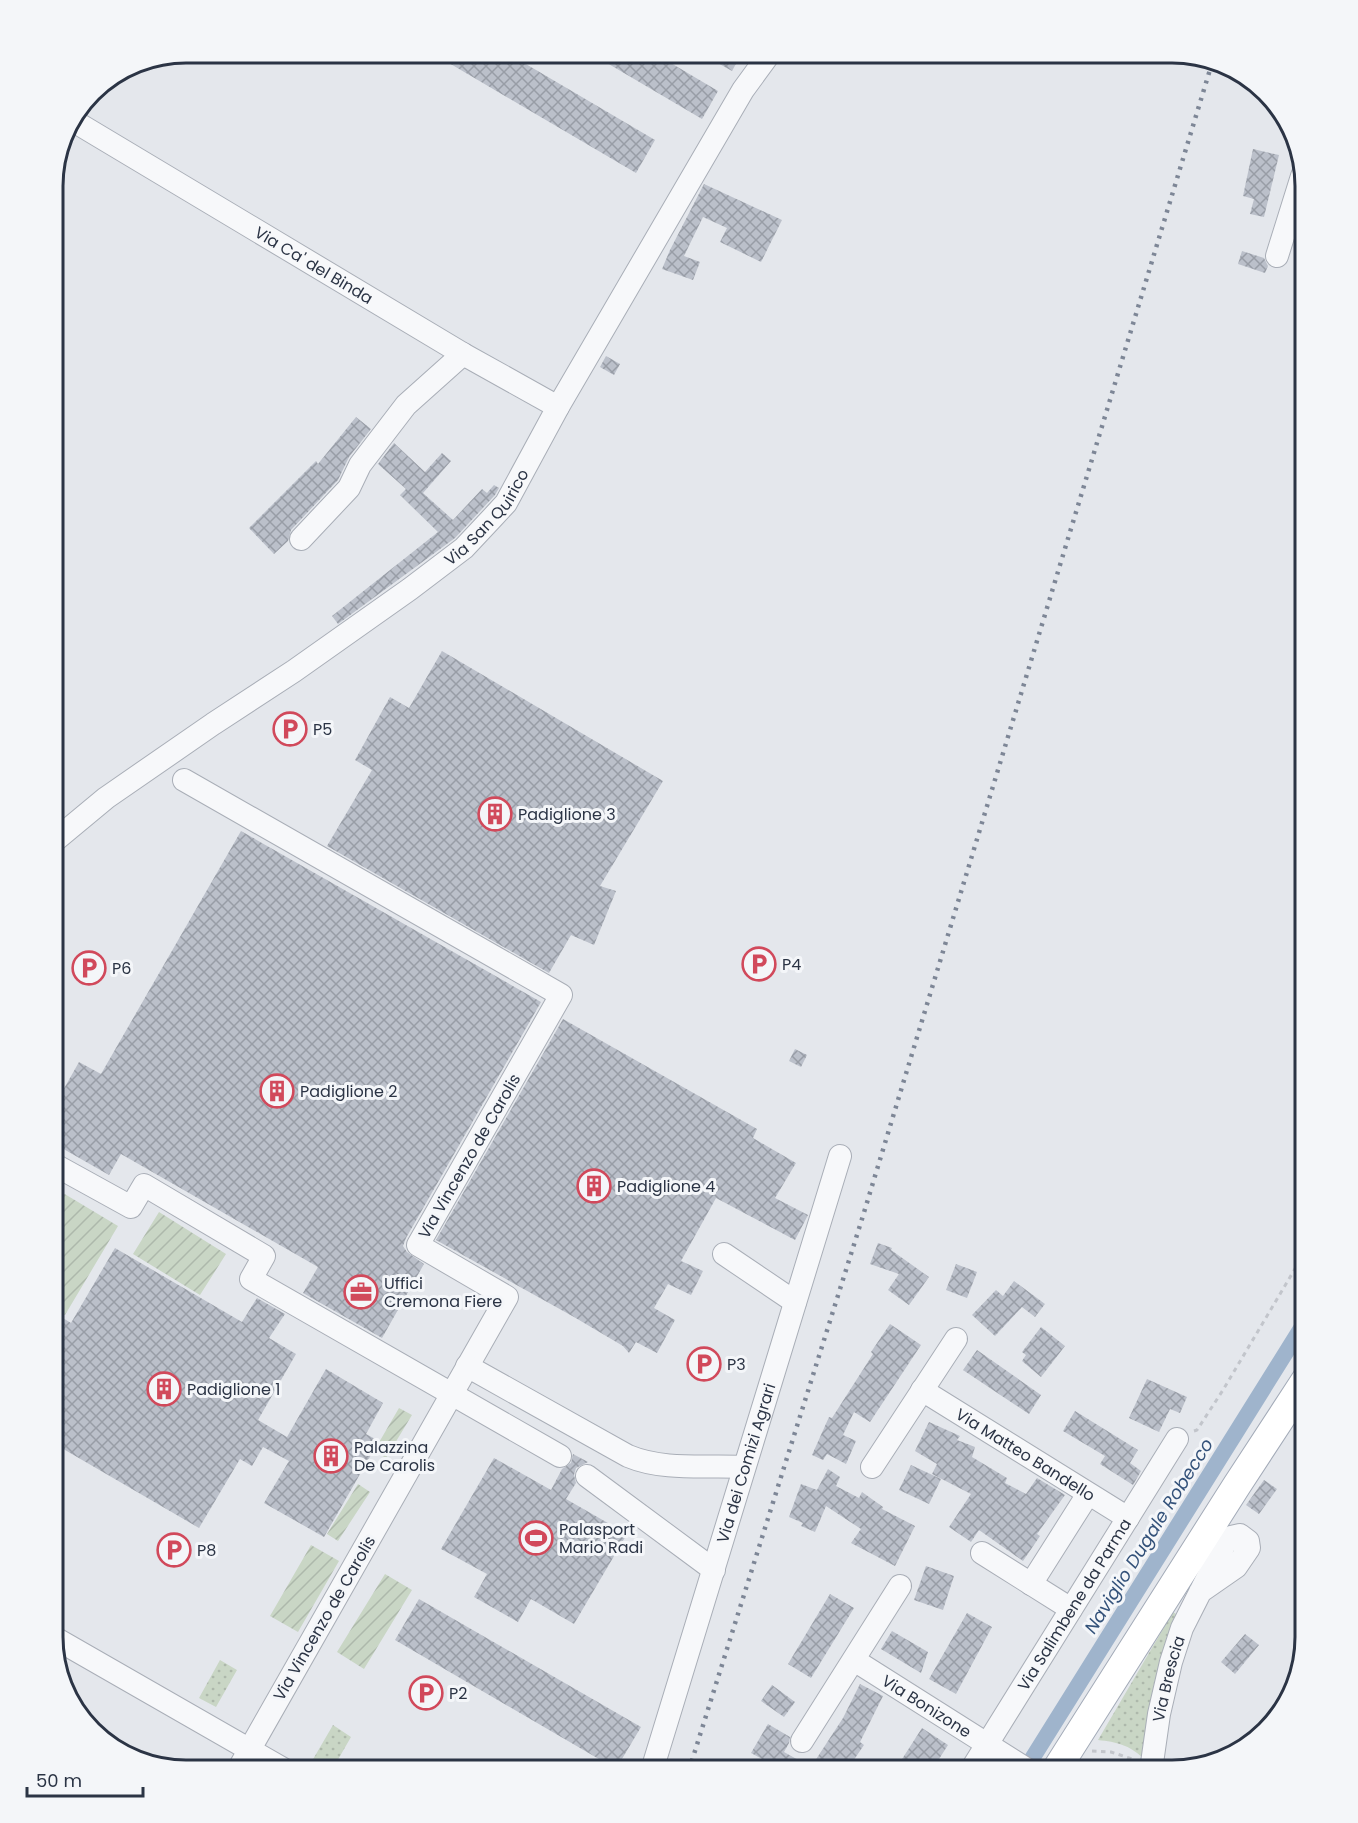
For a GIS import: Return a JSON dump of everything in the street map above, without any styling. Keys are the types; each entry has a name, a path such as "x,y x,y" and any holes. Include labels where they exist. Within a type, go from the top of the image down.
{"main road":[{"path":"1070,1760 1295,1397"}],"street":[{"name":"Via San Quirico","path":"63,834 106,798 294,671 464,548 506,503 558,407 743,90 763,63"},
{"name":"Via Ca' del Binda","path":"80,125 463,354 558,407"},
{"path":"1277,256 1295,198"},
{"path":"301,539 349,488 360,465 406,405 463,354"},
{"name":"Via Vincenzo de Carolis","path":"184,780 561,995 417,1245 507,1297 450,1395 249,1760"},
{"name":"Via dei Comizi Agrari","path":"655,1760 840,1156"},
{"path":"63,1170 131,1207 144,1185 264,1256 251,1279 560,1456"},
{"path":"724,1254 795,1302"},
{"path":"872,1467 956,1339"},
{"path":"467,1366 642,1462 657,1465 743,1467"},
{"name":"Via Matteo Bandello","path":"922,1390 1128,1518"},
{"name":"Via Salimbene da Parma","path":"981,1760 993,1748 1071,1609 1177,1439"},
{"path":"587,1476 714,1570"},
{"path":"1031,1584 1088,1494"},
{"path":"982,1553 1071,1609"},
{"path":"802,1741 900,1586"},
{"name":"Via Brescia","path":"1152,1760 1159,1714 1171,1662 1182,1628 1200,1592"},
{"path":"63,1644 242,1760"},
{"path":"65,1660 242,1760"},
{"name":"Via Bonizone","path":"854,1660 1012,1760"}],"path":[{"path":"1177,1439 1197,1430 1295,1269"},
{"path":"1075,1760 1090,1751 1111,1752 1132,1760"}],"green space":[{"path":"63,1193 118,1226 65,1315 63,1314"},
{"path":"159,1212 226,1254 200,1295 133,1254"},
{"path":"399,1408 412,1415 386,1458 374,1451"},
{"path":"358,1484 370,1492 338,1541 327,1534"},
{"path":"311,1545 339,1561 298,1632 270,1616"},
{"path":"385,1574 412,1590 364,1669 337,1652"},
{"path":"1173,1612 1176,1614 1163,1656 1143,1758 1122,1745 1098,1740"},
{"path":"220,1660 237,1670 216,1707 199,1698"},
{"path":"333,1725 351,1737 338,1760 313,1760"}],"building":[{"path":"449,63 524,63 655,140 636,173"},
{"path":"607,63 671,63 718,91 702,119"},
{"path":"718,63 736,63 732,71"},
{"path":"1253,149 1279,155 1264,217 1250,214 1254,199 1243,196"},
{"path":"704,184 782,220 761,262 720,242 727,228 703,217 684,256 700,262 693,280 662,269"},
{"path":"1242,251 1264,258 1268,266 1265,273 1238,264"},
{"path":"606,356 620,364 614,375 600,367"},
{"path":"356,417 371,429 349,457 338,480 291,530 288,541 274,554 249,528 316,461 318,464"},
{"path":"394,443 425,472 442,453 451,461 423,493 453,520 482,489 487,493 494,485 499,488 455,538 338,624 332,616 438,532 400,495 406,489 378,464"},
{"name":"Padiglione 3","path":"442,651 663,781 600,886 616,891 594,945 571,935 549,973 327,846 372,770 355,760 390,697 409,708"},
{"name":"Padiglione 2","path":"241,831 541,1002 406,1238 403,1246 407,1252 424,1264 382,1338 303,1293 318,1267 121,1154 109,1175 63,1149 63,1090 79,1062 101,1074"},
{"name":"Padiglione 4","path":"563,1019 757,1129 753,1138 796,1163 775,1198 808,1215 795,1240 716,1198 681,1261 703,1271 691,1295 668,1284 654,1308 675,1320 657,1353 636,1342 629,1353 623,1346 574,1317 436,1240"},
{"path":"795,1049 807,1055 801,1067 789,1061"},
{"path":"878,1243 892,1248 891,1250 929,1277 909,1305 888,1290 899,1274 870,1264"},
{"name":"Padiglione 1","path":"115,1248 242,1322 257,1298 285,1314 269,1338 296,1354 258,1420 287,1437 326,1369 383,1403 366,1434 379,1441 324,1537 264,1503 289,1461 263,1447 252,1466 240,1459 199,1528 63,1449 63,1318 71,1323"},
{"path":"956,1264 977,1272 967,1298 946,1290"},
{"path":"1014,1281 1045,1304 1035,1317 1022,1307 995,1336 972,1315 996,1290 1003,1296"},
{"path":"890,1324 921,1345 870,1422 854,1412 843,1435 856,1441 846,1464 827,1454 823,1460 812,1455 829,1417 832,1418"},
{"path":"1041,1327 1065,1346 1041,1377 1022,1361 1026,1355 1022,1352"},
{"path":"977,1350 1041,1395 1029,1414 963,1370"},
{"path":"1147,1379 1187,1397 1180,1413 1170,1409 1159,1432 1129,1418"},
{"path":"1075,1411 1138,1450 1130,1463 1141,1471 1133,1485 1100,1464 1105,1456 1063,1431"},
{"path":"929,1422 960,1436 957,1440 975,1447 972,1457 1007,1478 1005,1483 1026,1494 1037,1478 1065,1495 1037,1534 1040,1536 1023,1561 979,1530 971,1542 949,1527 971,1494 932,1474 937,1464 915,1451"},
{"path":"573,1454 588,1462 576,1468 574,1475 576,1483 566,1499 627,1534 574,1624 531,1599 518,1622 474,1597 487,1574 441,1549 494,1458 551,1490 562,1469 571,1463"},
{"path":"911,1465 941,1479 929,1504 899,1490"},
{"path":"828,1469 840,1477 836,1486 859,1498 862,1492 883,1507 882,1509 915,1526 895,1566 851,1543 861,1529 826,1506 815,1532 789,1517 801,1484 817,1490"},
{"path":"1264,1480 1277,1489 1259,1514 1246,1505"},
{"path":"926,1566 954,1576 943,1610 914,1600"},
{"path":"830,1594 854,1608 811,1678 788,1664"},
{"path":"419,1599 641,1727 621,1760 601,1760 395,1640"},
{"path":"967,1613 992,1627 956,1694 929,1679"},
{"path":"892,1631 928,1652 921,1673 881,1649"},
{"path":"1245,1634 1259,1645 1235,1674 1221,1662"},
{"path":"860,1684 883,1696 860,1742 864,1745 854,1760 816,1760 843,1718"},
{"path":"772,1685 795,1702 784,1717 761,1701"},
{"path":"768,1724 790,1737 784,1752 798,1760 764,1760 751,1753"},
{"path":"922,1728 948,1745 938,1760 901,1760"}],"waterway":[{"name":"Naviglio Dugale Robecco","path":"1031,1760 1295,1338"}],"railway":[{"path":"692,1760 862,1219 1210,69"}],"place":[{"name":"P5","path":"290,729"},
{"name":"Padiglione 3","path":"495,814"},
{"name":"P4","path":"759,964"},
{"name":"P6","path":"89,968"},
{"name":"Padiglione 2","path":"277,1091"},
{"name":"Padiglione 4","path":"594,1186"},
{"name":"Uffici Cremona Fiere","path":"361,1292"},
{"name":"P3","path":"704,1364"},
{"name":"Padiglione 1","path":"164,1389"},
{"name":"Palazzina De Carolis","path":"331,1456"},
{"name":"Palasport Mario Radi","path":"536,1538"},
{"name":"P8","path":"174,1550"},
{"name":"P2","path":"426,1693"}]}
